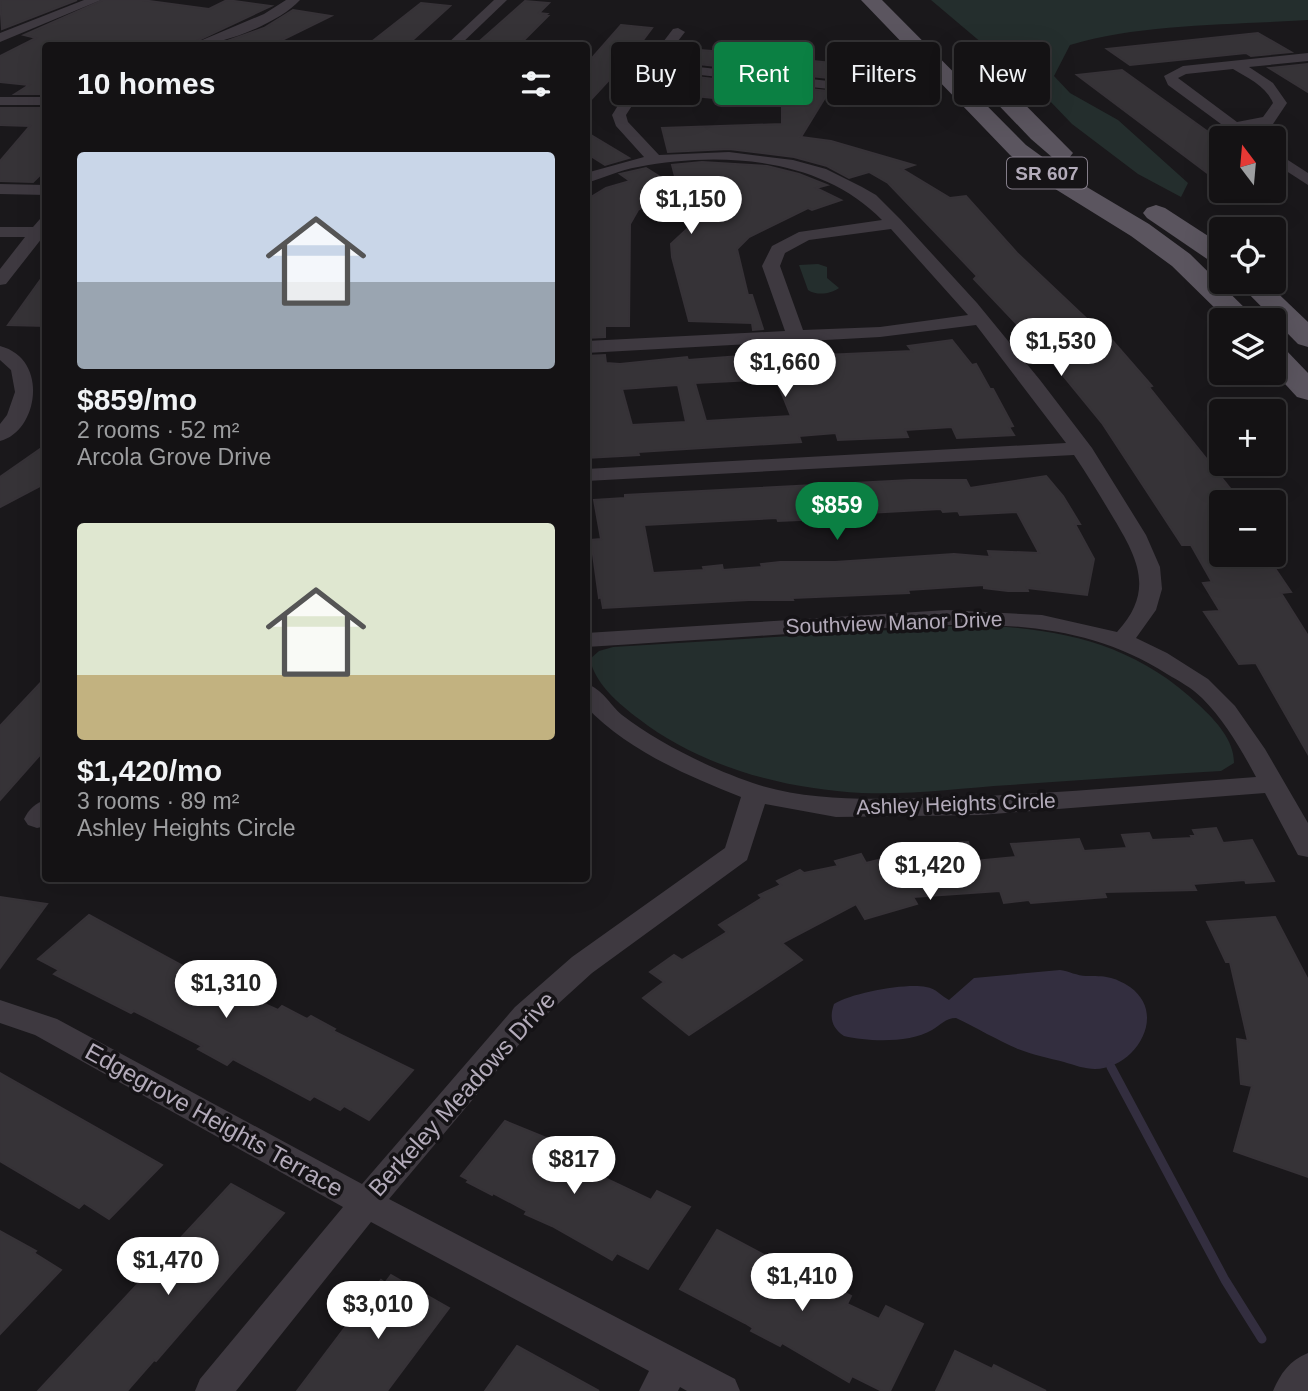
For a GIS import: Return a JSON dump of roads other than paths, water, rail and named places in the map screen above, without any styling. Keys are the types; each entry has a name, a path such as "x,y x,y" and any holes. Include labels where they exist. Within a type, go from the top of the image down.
{"main road":[{"name":"SR 607","path":"871,0 1018,150 1053,177 1140,230 1181,260 1231,308"},
{"name":"SR 607","path":"1011,105 1039,134 1087,171 1209,248"},
{"path":"1263,294 1308,338"},
{"path":"1286,367 1308,391"}],"street":[{"path":"0,38 95,0"},
{"path":"204,42 269,17 293,0"},
{"path":"455,42 501,0"},
{"path":"671,42 678,32"},
{"path":"1232,126 1173,82 1171,76 1183,70 1308,57"},
{"path":"1236,65 1269,87 1278,95 1280,103 1268,121 1239,126"},
{"path":"700,71 827,85"},
{"path":"0,100 42,101"},
{"path":"623,105 618,115 621,123 655,160"},
{"path":"590,177 622,166 655,160 732,157 810,169 870,198 979,319 1082,448 1144,552 1151,588 1142,618 1123,639"},
{"path":"1286,165 1308,180"},
{"path":"1290,168 1308,166"},
{"path":"0,190 42,190"},
{"path":"796,337 771,266 778,250 805,236 895,223"},
{"path":"0,232 41,227"},
{"path":"0,280 41,227"},
{"path":"590,347 880,332 979,319"},
{"path":"0,352 9,356 23,374 26,392 20,413 0,435"},
{"path":"590,475 1082,448"},
{"name":"Southview Manor Drive","path":"590,640 947,617 999,617 1063,624 1123,639 1171,664 1211,693 1244,735 1308,848"},
{"name":"Ashley Heights Circle","path":"590,696 613,720 656,748 710,775 755,793 836,808 903,809 1273,784"},
{"name":"Berkeley Meadows Drive","path":"213,1391 366,1203 526,1015 582,965 737,853 755,793"},
{"name":"Edgegrove Heights Terrace","path":"0,1011 46,1027 366,1203 665,1378 722,1391"},
{"path":"1291,1391 1308,1370"}],"waterway":[{"path":"1111,1067 1225,1280 1262,1339"}]}
